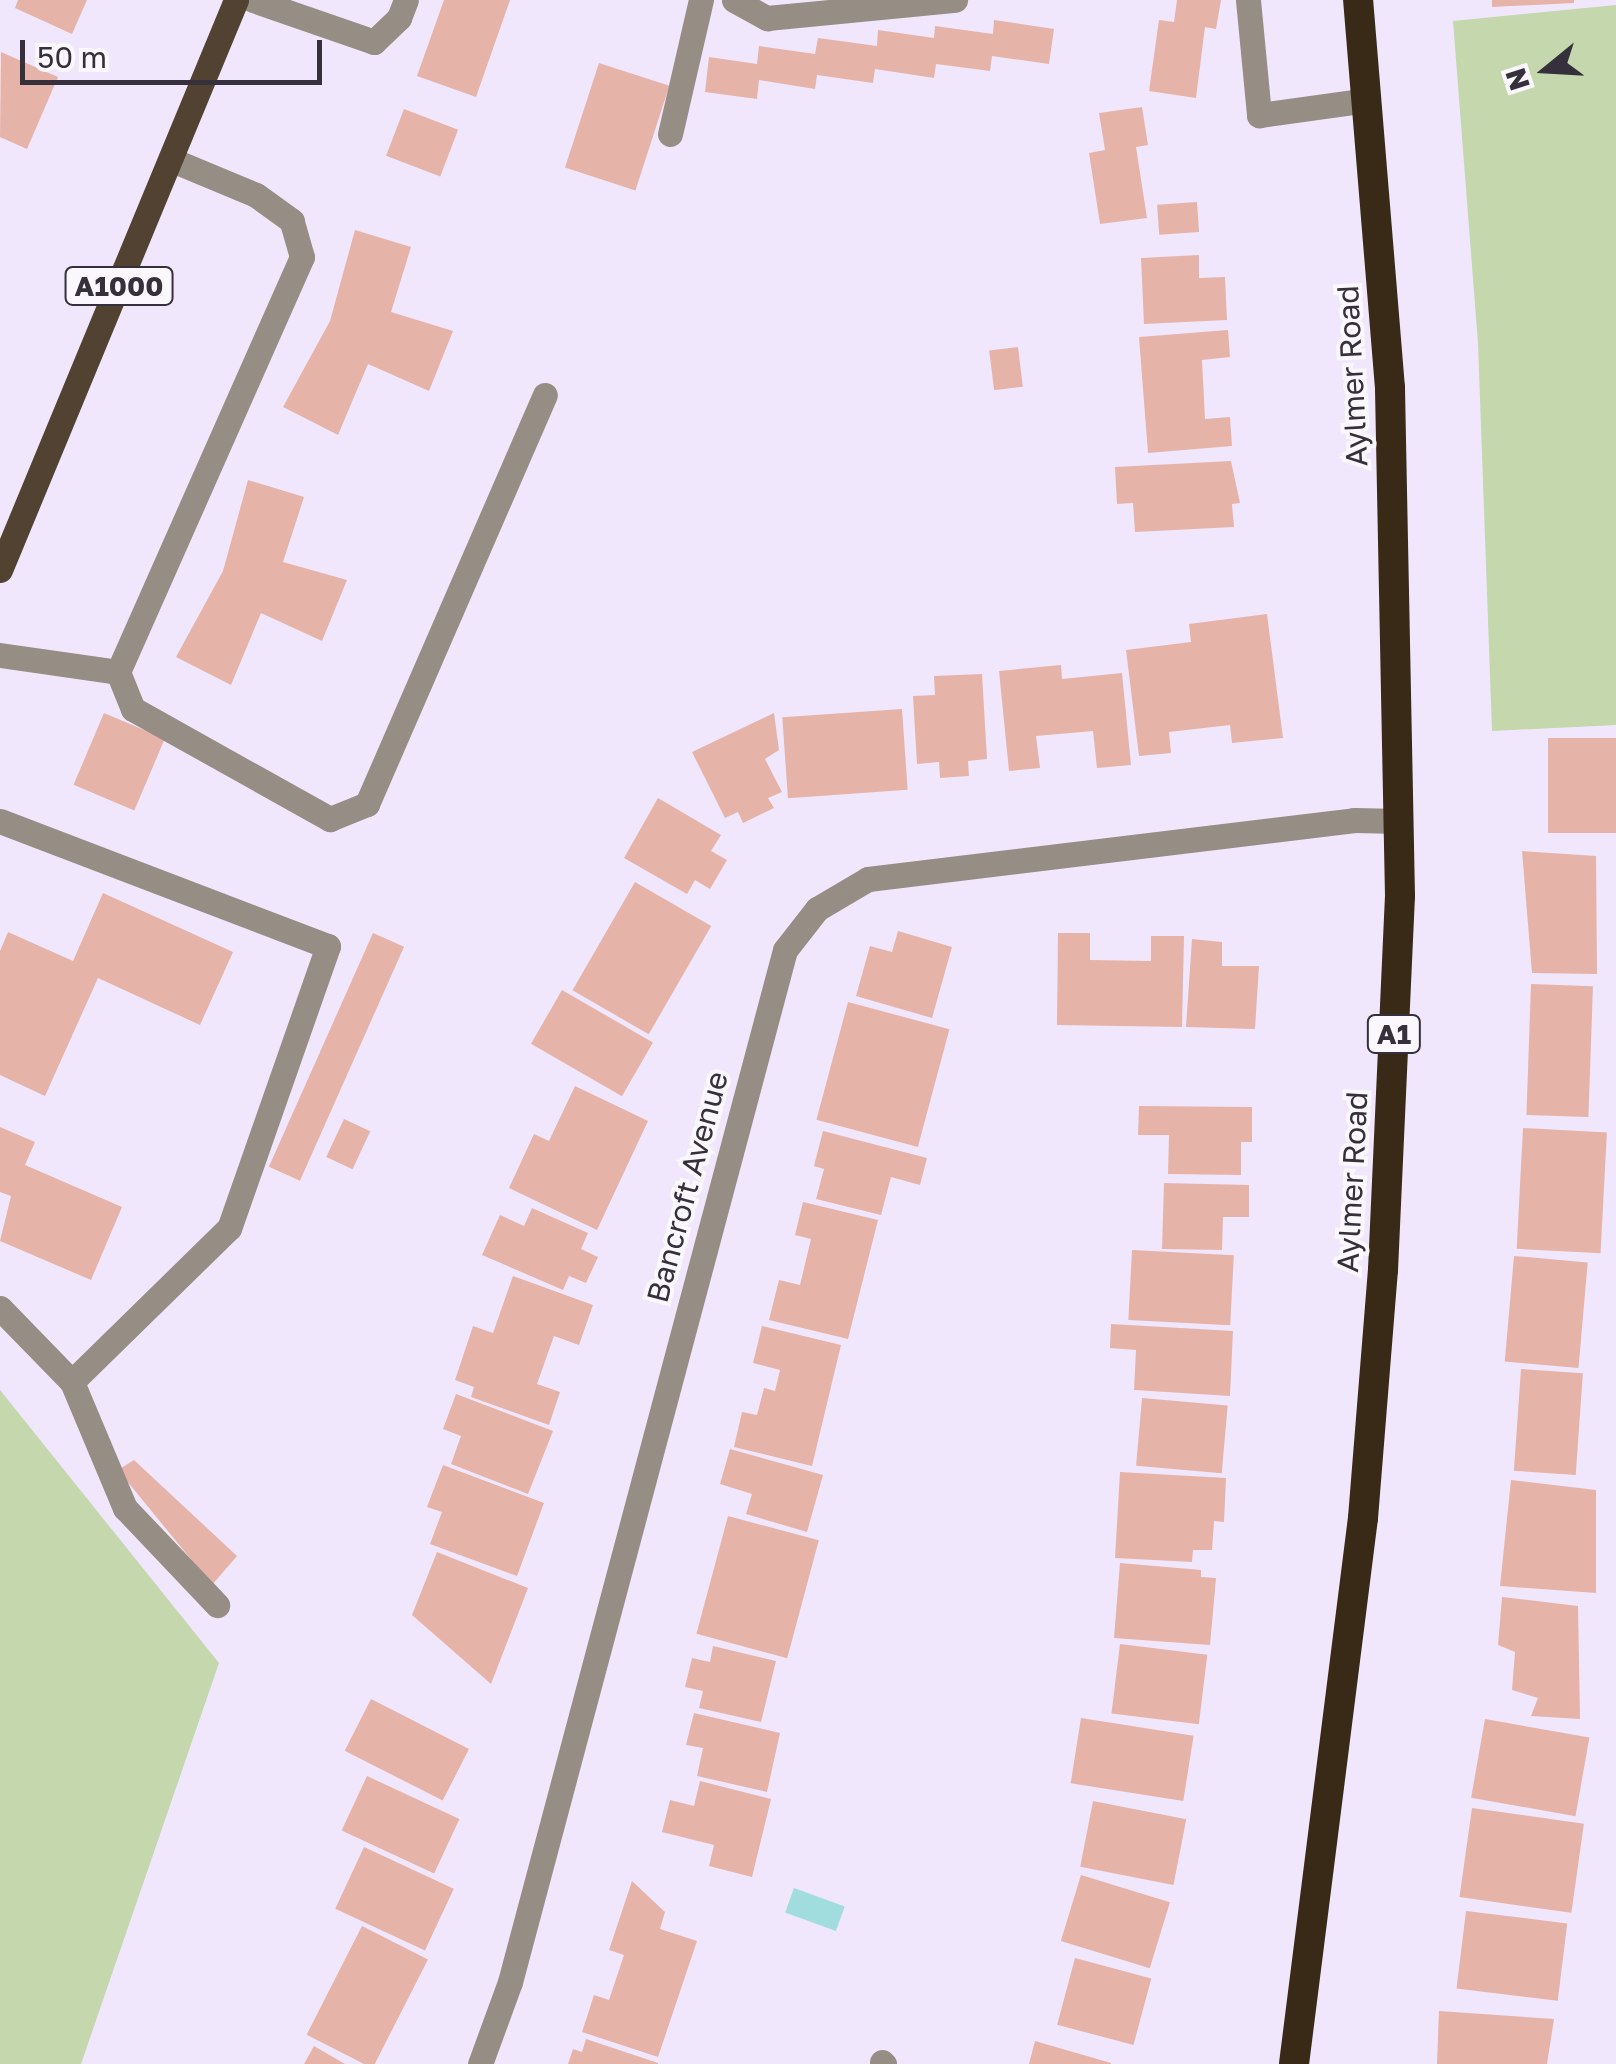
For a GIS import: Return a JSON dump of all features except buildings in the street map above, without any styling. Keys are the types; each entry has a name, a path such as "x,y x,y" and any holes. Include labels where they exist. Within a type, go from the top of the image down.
{"highway":[{"name":"Aylmer Road","path":"1294,2064 1363,1518 1383,1270 1400,821 1390,388 1358,0"}],"main road":[{"name":"A1000","path":"0,570 236,0"}],"street":[{"path":"253,0 374,42 400,18 406,0"},
{"path":"670,134 701,0"},
{"path":"734,0 767,18 955,0"},
{"path":"1248,0 1259,115 1367,100"},
{"path":"172,160 256,195 292,221 302,257 118,672 133,709 330,819 367,804 545,395"},
{"path":"0,655 118,672"},
{"path":"0,820 328,946 228,1228 72,1382"},
{"name":"Bancroft Avenue","path":"480,2064 510,1982 785,950 816,910 868,878 1354,820 1400,821"},
{"path":"0,1308 72,1382 125,1508 217,1604"}],"shaded area":[{"path":"1616,5 1616,725 1492,731 1478,343 1453,21"},
{"path":"0,1390 219,1663 81,2064 0,2064"},
{"path":"794,1888 845,1906 836,1931 785,1912"}]}
